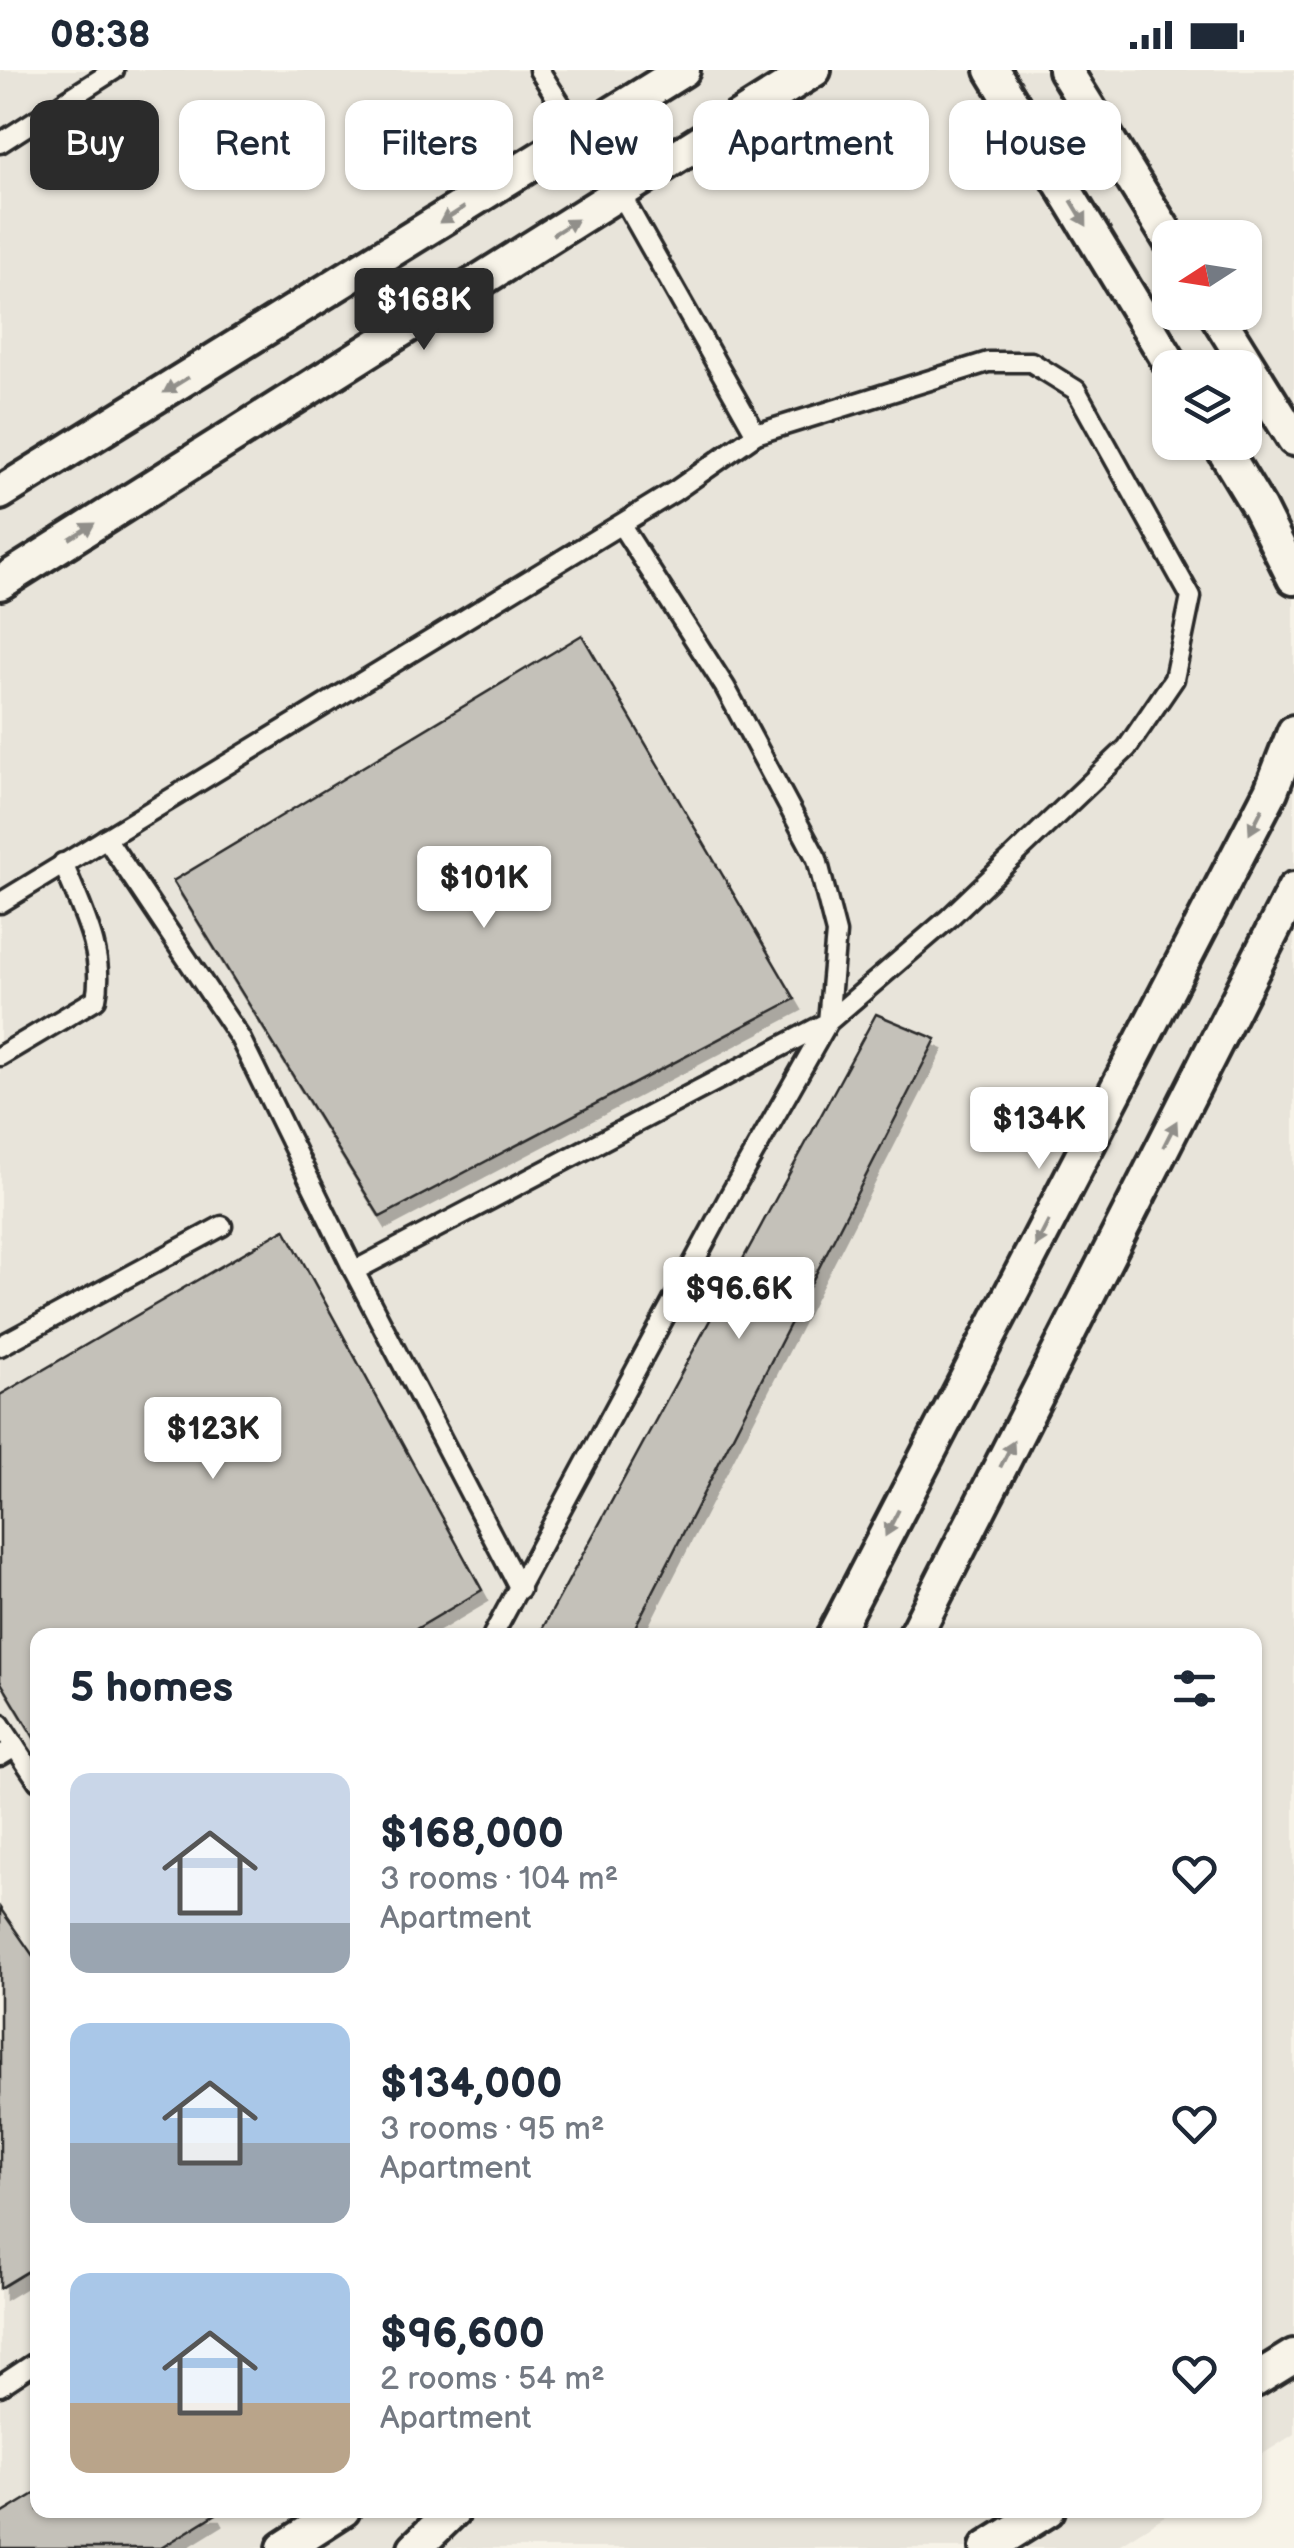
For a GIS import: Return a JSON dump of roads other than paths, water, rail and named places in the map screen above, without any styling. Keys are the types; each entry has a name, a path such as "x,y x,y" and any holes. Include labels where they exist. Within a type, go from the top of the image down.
{"street":[{"path":"636,100 683,70"},
{"path":"0,583 814,70"},
{"path":"992,70 1162,350"},
{"path":"1064,70 1158,220"},
{"path":"0,494 533,164"},
{"path":"1226,330 1294,439"},
{"path":"1230,460 1294,578"},
{"path":"838,1628 1263,806 1294,732"},
{"path":"919,1628 1294,889"},
{"path":"1262,2376 1294,2356"},
{"path":"284,2548 331,2518"},
{"path":"415,2548 446,2518"},
{"path":"988,2548 1035,2518"}],"lane":[{"path":"0,143 114,70"},
{"path":"539,70 559,100"},
{"path":"620,192 756,434"},
{"path":"0,903 675,491 756,434 988,362 1030,362 1076,390 1191,598 1174,679 1126,748 949,918 828,1022 354,1271"},
{"path":"497,1628 828,1022 836,933 816,858 725,687 621,524"},
{"path":"106,838 240,1038 354,1271 520,1589"},
{"path":"0,1056 96,999 100,979 98,953 64,864"},
{"path":"0,1346 222,1226"},
{"path":"0,1724 7,1752 30,1774"},
{"path":"0,2386 30,2365"}]}
